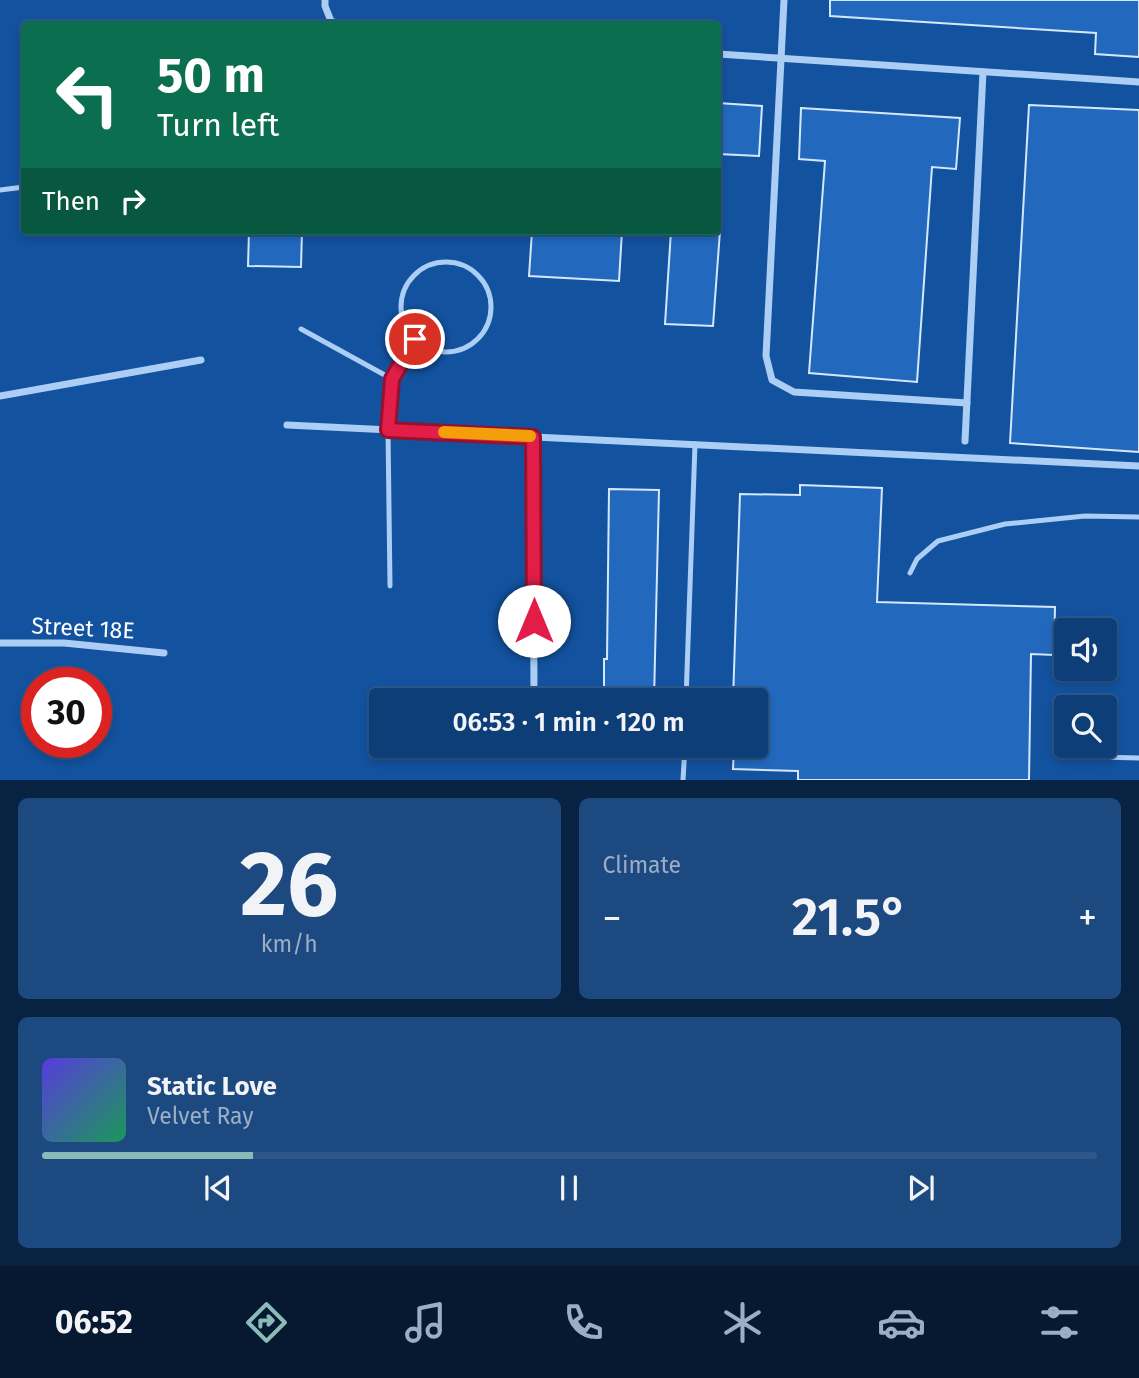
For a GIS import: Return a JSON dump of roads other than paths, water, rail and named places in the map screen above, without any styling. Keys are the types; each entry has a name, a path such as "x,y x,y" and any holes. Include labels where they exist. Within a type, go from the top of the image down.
{"street":[{"path":"325,0 331,21"},
{"path":"784,0 766,356 772,380 794,391 967,403"},
{"path":"721,54 1139,82"},
{"path":"965,441 983,72"},
{"path":"0,396 201,360"},
{"path":"287,425 964,454 1139,466"},
{"path":"533,437 534,688"},
{"name":"Street 18E","path":"0,643 65,643 164,653"}],"lane":[{"path":"0,190 21,187"},
{"path":"455,263 478,275 487,288 491,303 490,318 484,332 473,343 459,350 443,352 428,348 415,339 406,327 402,297 408,282 417,272 429,266 455,263"},
{"path":"302,329 392,379"},
{"path":"390,586 388,430 392,379 415,339"},
{"path":"686,688 695,444"},
{"path":"910,573 917,559 938,541 1005,524 1085,516 1139,517"},
{"path":"1117,757 1139,758"},
{"path":"683,779 684,758"}]}
